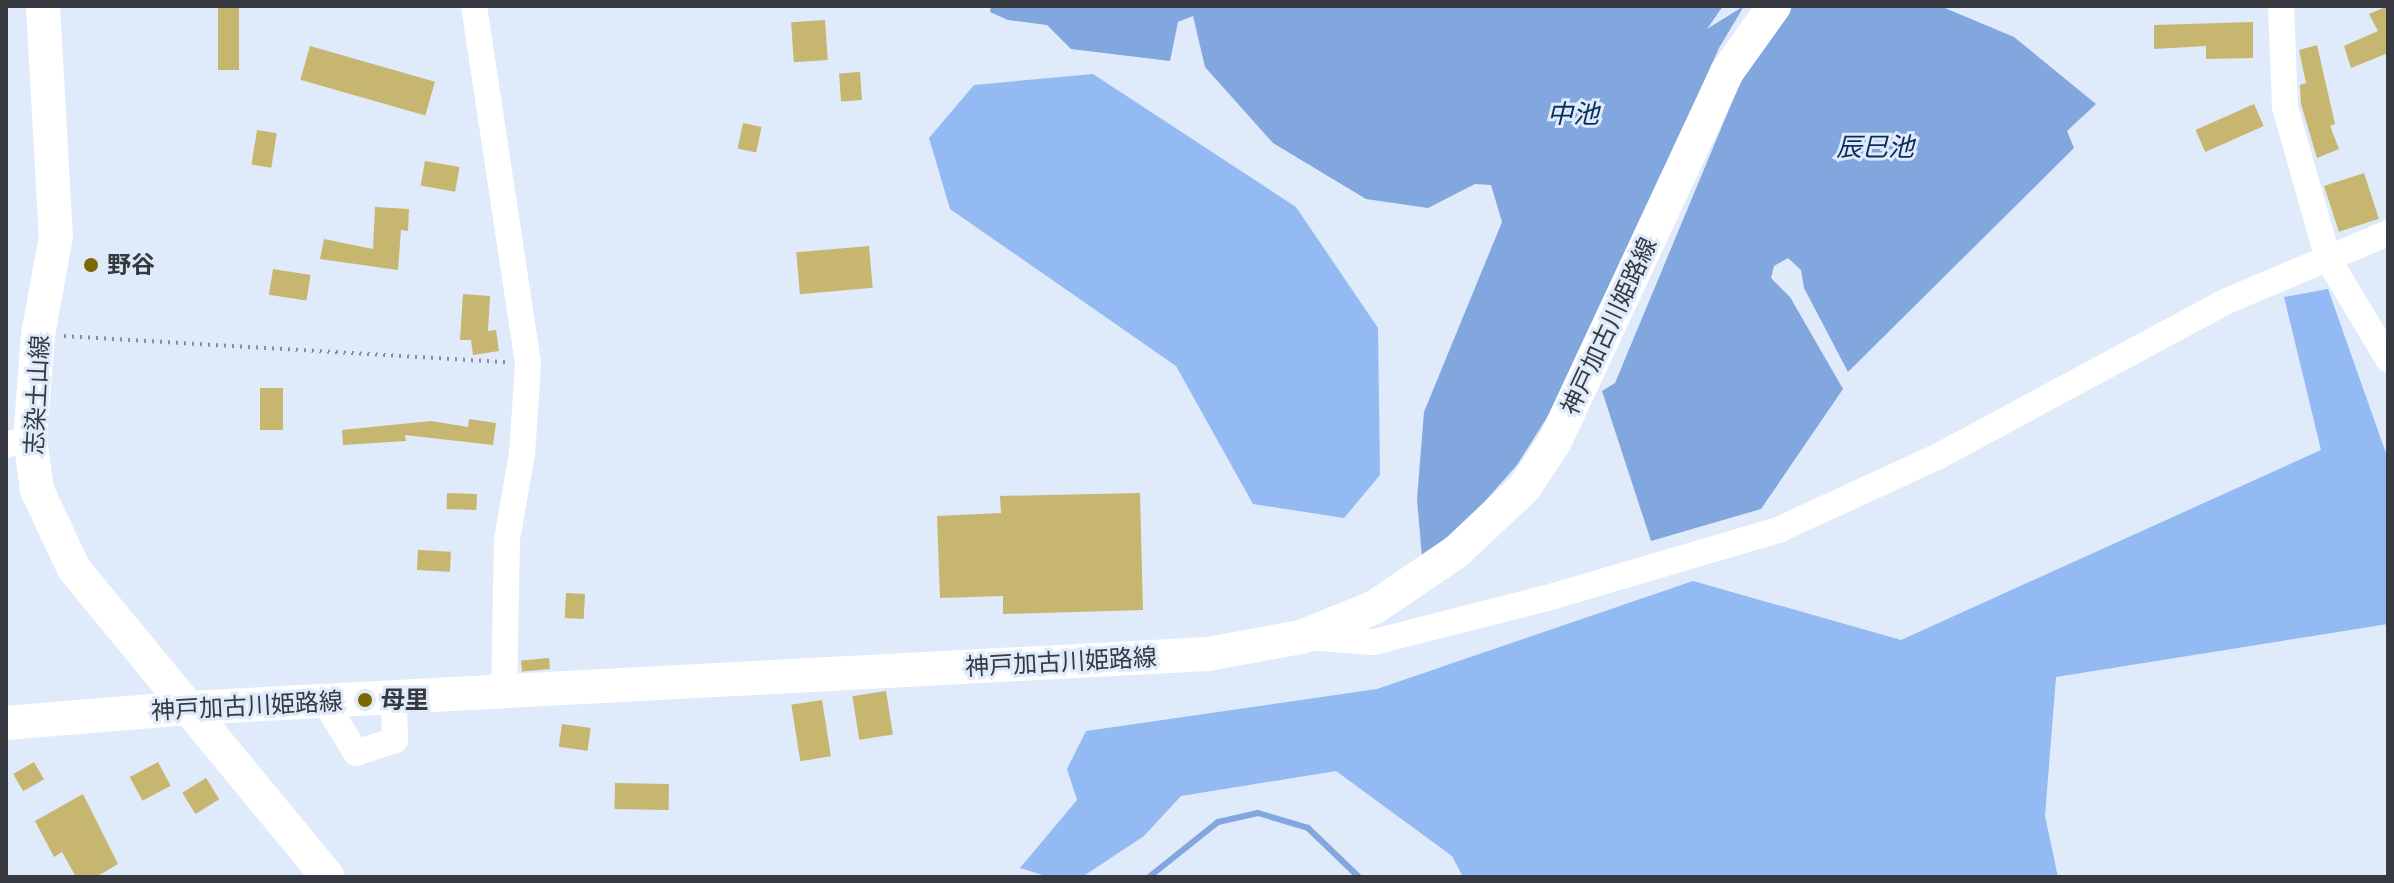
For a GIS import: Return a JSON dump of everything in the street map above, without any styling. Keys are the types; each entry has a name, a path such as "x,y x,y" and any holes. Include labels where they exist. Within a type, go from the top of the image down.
{"main road":[{"name":"志染土山線","path":"43,6 56,236 18,441 74,569 328,877"},
{"name":"神戸加古川姫路線","path":"6,723 188,708 504,694 1208,654 1301,637 1375,607 1456,552 1525,487 1555,441 1727,72 1774,6"}],"street":[{"path":"474,6 528,364 522,454 507,539 504,694"},
{"path":"2281,6 2285,107 2328,259 2388,359"},
{"path":"1301,637 1374,642 1554,596 1778,530 1937,457 2227,301 2388,233"},
{"path":"325,702 356,753 395,740 394,699"}],"path":[{"path":"38,335 405,352 528,364"}],"shaded area":[{"path":"1093,74 1296,207 1378,328 1380,475 1344,518 1253,504 1176,366 950,209 929,138 974,85"},
{"path":"2328,289 2388,459 2388,624 2056,677 2045,816 2058,877 1463,877 1452,856 1336,771 1181,796 1144,836 1082,877 1049,877 1020,868 1077,800 1067,769 1086,731 1377,689 1693,581 1901,640 2321,450 2284,297"}],"water":[{"name":"中池","path":"991,6 1723,6 1707,29 1744,6 1719,48 1577,370 1517,465 1465,524 1422,557 1417,499 1424,412 1502,222 1491,185 1475,184 1428,208 1366,199 1273,143 1205,67 1193,16 1178,22 1170,61 1071,49 1047,25 1008,20 990,12"},
{"name":"辰巳池","path":"1793,6 1940,6 2014,37 2096,104 2067,131 2074,148 1848,372 1804,288 1801,270 1788,258 1774,266 1771,278 1790,297 1843,389 1761,509 1651,541 1602,391 1615,383 1745,71"}],"building":[{"path":"218,6 239,6 239,70 218,70"},
{"path":"2388,6 2388,53 2351,68 2344,46 2378,31 2369,14"},
{"path":"825,20 828,60 794,62 791,22"},
{"path":"2253,22 2253,58 2206,59 2206,46 2154,49 2154,25"},
{"path":"2317,45 2335,124 2330,126 2339,149 2317,158 2301,104 2300,85 2306,83 2299,50"},
{"path":"310,46 435,82 425,115 300,80"},
{"path":"860,72 862,100 841,101 839,73"},
{"path":"2254,104 2264,126 2205,152 2196,130"},
{"path":"743,123 762,127 756,152 738,148"},
{"path":"257,130 277,133 271,168 252,165"},
{"path":"425,161 459,167 455,192 421,186"},
{"path":"2364,173 2379,219 2339,232 2324,186"},
{"path":"375,207 409,209 408,231 401,230 398,270 320,259 324,239 373,249"},
{"path":"869,246 873,288 800,294 796,252"},
{"path":"273,269 311,275 306,301 269,295"},
{"path":"463,294 490,296 488,331 496,330 499,351 473,355 471,340 460,340"},
{"path":"260,388 283,388 283,430 260,430"},
{"path":"469,419 496,423 493,445 405,435 406,441 343,445 342,430 431,421 468,427"},
{"path":"447,493 477,494 476,510 446,509"},
{"path":"1140,493 1143,610 1003,614 1003,596 940,598 937,516 1001,513 1000,496"},
{"path":"418,550 451,552 450,572 417,570"},
{"path":"566,593 585,594 584,619 565,618"},
{"path":"549,658 550,669 522,671 521,660"},
{"path":"886,691 893,734 859,740 852,696"},
{"path":"822,700 831,756 800,761 791,705"},
{"path":"562,724 591,728 588,751 559,747"},
{"path":"34,762 44,779 23,791 13,774"},
{"path":"158,762 171,786 142,801 130,777"},
{"path":"206,778 219,799 196,814 182,793"},
{"path":"615,783 669,784 669,810 615,809"},
{"path":"83,794 118,864 96,877 76,877 62,852 54,857 35,821"}],"waterway":[{"path":"1149,877 1218,822 1258,813 1308,828 1359,877"}],"place":[{"name":"野谷","path":"91,265"},
{"name":"母里","path":"365,700"}]}
